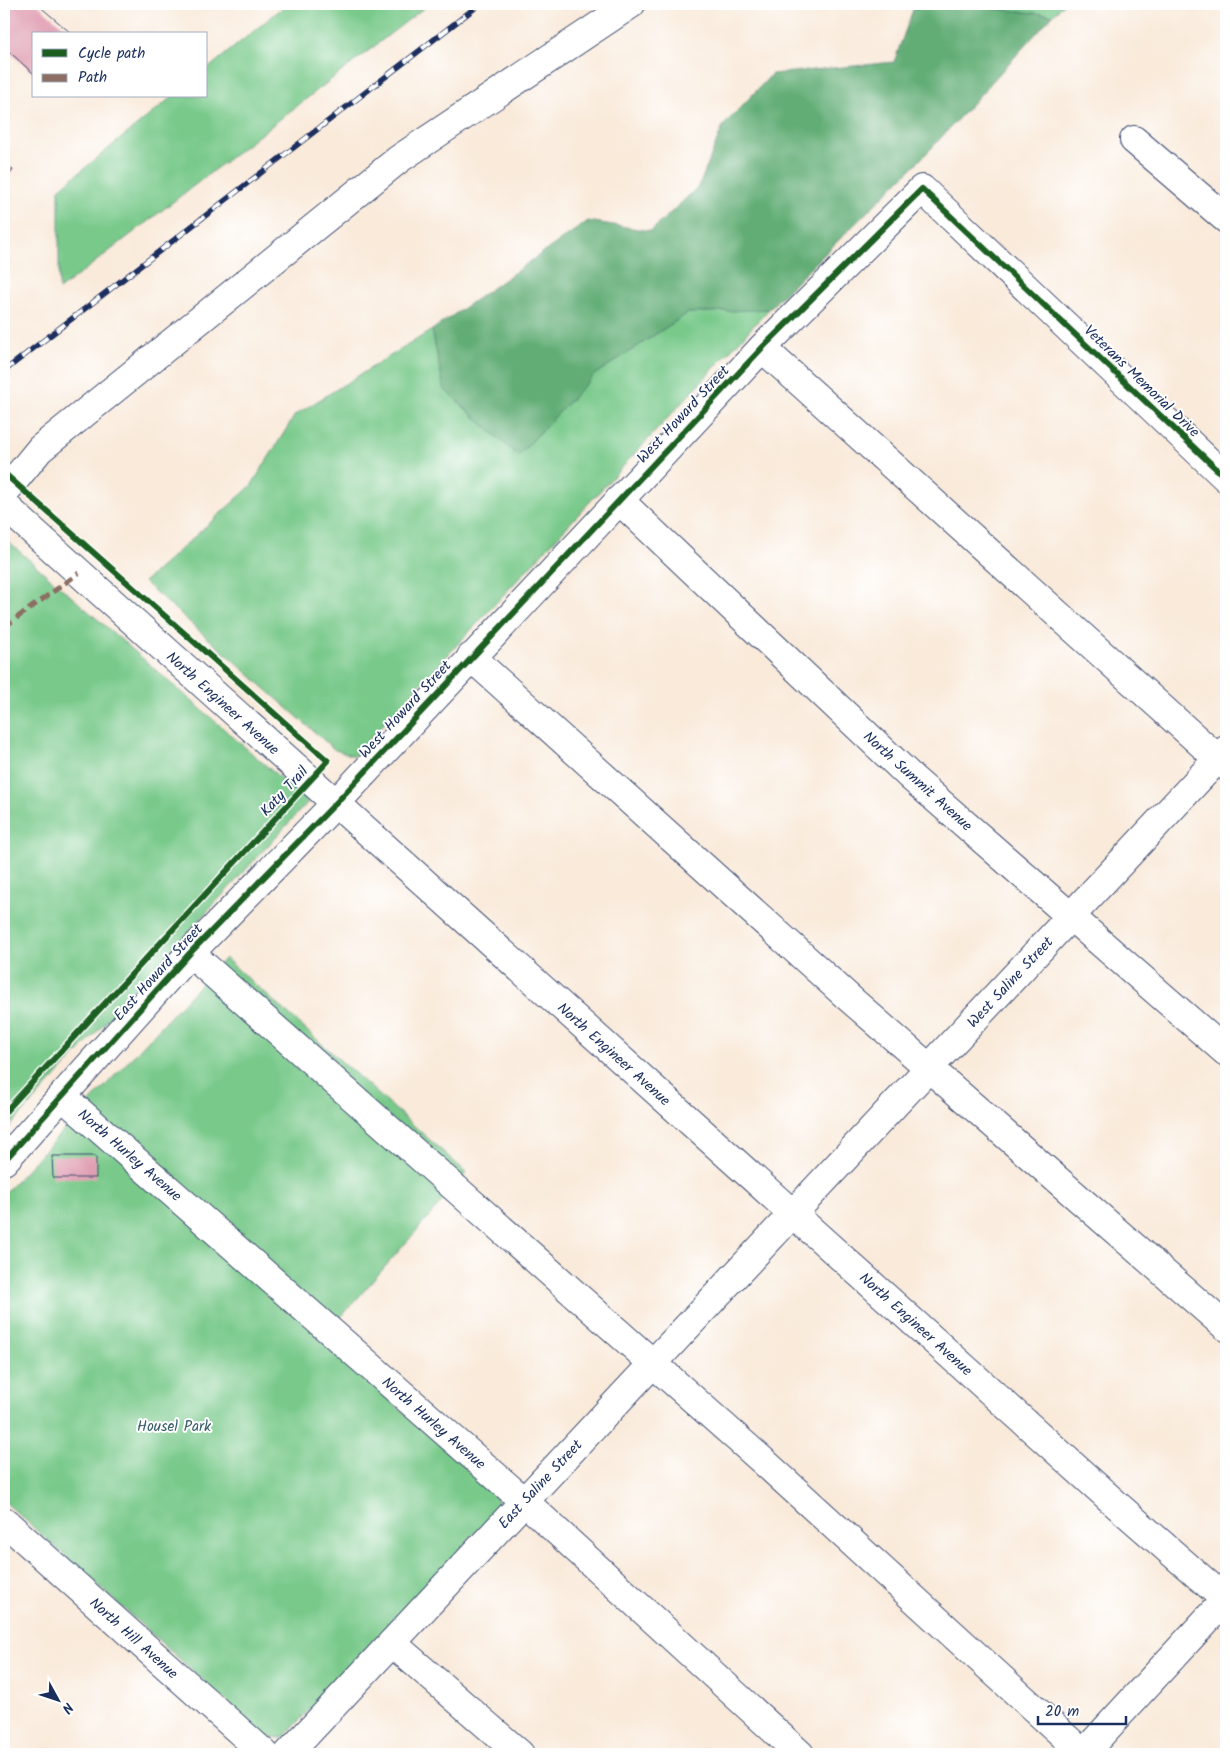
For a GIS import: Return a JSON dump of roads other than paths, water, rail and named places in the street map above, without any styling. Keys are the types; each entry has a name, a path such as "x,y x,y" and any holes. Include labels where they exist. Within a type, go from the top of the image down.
{"street":[{"path":"4,493 40,449 399,159 631,4"},
{"path":"1134,140 1226,219"},
{"name":"West Howard Street","path":"335,804 762,348 922,189 1063,323"},
{"name":"Veterans Memorial Drive","path":"1063,323 1226,478"},
{"path":"762,348 1224,758"},
{"name":"North Summit Avenue","path":"619,500 912,778 1226,1052"},
{"name":"North Engineer Avenue","path":"4,505 1117,1505 1226,1600"},
{"path":"471,657 930,1068 1226,1327"},
{"name":"West Saline Street","path":"793,1214 1071,917 1224,758"},
{"name":"East Howard Street","path":"4,1161 190,953 335,804"},
{"path":"190,953 771,1467 1084,1754 1226,1600"},
{"name":"North Hurley Avenue","path":"63,1097 524,1501 800,1754"},
{"name":"East Saline Street","path":"288,1754 793,1214"},
{"name":"North Hill Avenue","path":"4,1521 265,1754"},
{"path":"392,1643 520,1754"}],"railway":[{"path":"4,371 480,4"}],"park label":[{"name":"Housel Park","path":"174,1426"}]}
